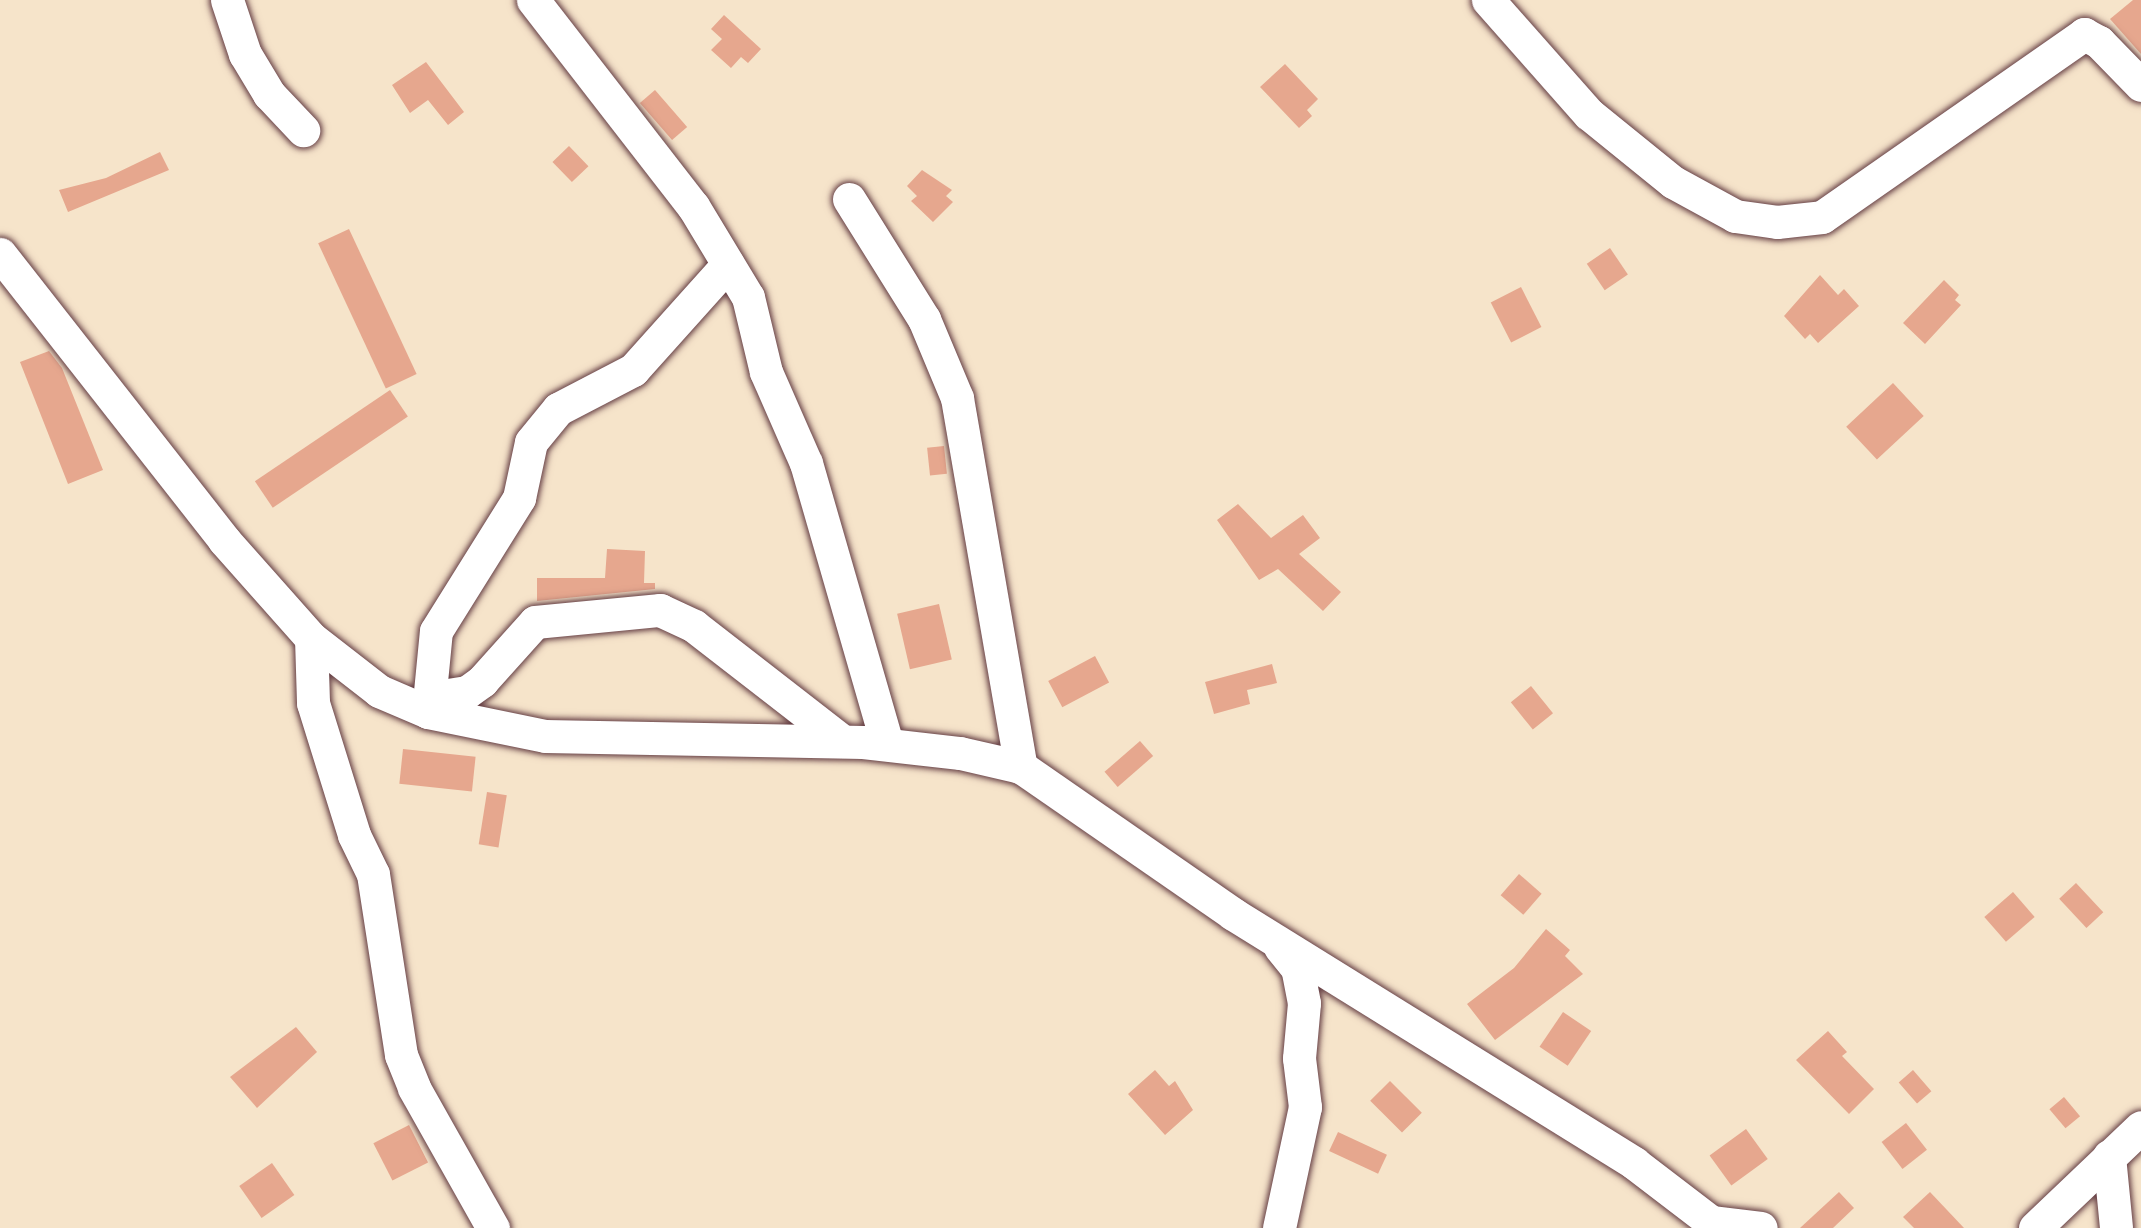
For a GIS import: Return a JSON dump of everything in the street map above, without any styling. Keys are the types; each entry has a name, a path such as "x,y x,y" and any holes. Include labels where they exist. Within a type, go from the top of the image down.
{"street":[{"path":"227,0 245,54 268,94 303,130"},
{"path":"533,0 693,206 748,297 766,372 806,463 887,744"},
{"path":"1488,0 1589,114 1673,182 1735,216 1778,222 1822,217 2084,34 2099,42 2141,86"},
{"path":"849,199 924,319 958,398 1021,767"},
{"path":"0,254 175,482 311,638 379,691 545,736 842,741 1021,767 1273,938 1634,1163 1715,1225 1761,1228"},
{"path":"429,705 436,632 519,498 531,442 558,410 633,370 728,264"},
{"path":"429,705 482,681 535,622 660,610 694,626 842,741"},
{"path":"311,638 313,704 354,836 373,874 401,1055 414,1088 493,1228"},
{"path":"1273,938 1297,968 1304,1004 1299,1058 1305,1107 1279,1228"},
{"path":"2035,1228 2141,1126"},
{"path":"2109,1156 2116,1228"}],"building":[{"path":"2133,0 2141,0 2141,54 2110,19"},
{"path":"724,15 761,49 748,63 741,57 731,68 711,50 722,39 711,29"},
{"path":"426,62 464,112 448,125 428,100 410,113 392,85"},
{"path":"1285,64 1318,99 1307,110 1312,116 1299,128 1260,87"},
{"path":"655,90 687,127 672,140 640,103"},
{"path":"569,146 588,166 572,182 552,162"},
{"path":"160,152 169,170 68,212 59,190 106,178"},
{"path":"922,170 952,190 946,196 953,202 933,222 911,201 917,196 907,186"},
{"path":"349,229 417,374 386,388 318,243"},
{"path":"1610,248 1628,275 1605,290 1587,264"},
{"path":"1820,275 1838,295 1844,289 1859,306 1818,343 1810,334 1805,339 1784,316"},
{"path":"1944,280 1959,295 1955,300 1961,305 1925,344 1903,323"},
{"path":"1521,287 1541,327 1511,343 1491,302"},
{"path":"49,351 62,368 103,470 68,484 20,362"},
{"path":"1893,383 1924,416 1877,460 1846,427"},
{"path":"390,390 408,417 273,508 255,481"},
{"path":"944,446 947,474 930,476 927,448"},
{"path":"1238,504 1271,538 1303,515 1320,538 1299,554 1341,592 1323,611 1278,569 1259,580 1217,520"},
{"path":"607,549 645,551 644,583 655,583 655,589 537,601 537,578 605,578"},
{"path":"939,604 952,660 910,669 897,614"},
{"path":"1095,656 1109,682 1062,707 1048,681"},
{"path":"1272,664 1277,683 1247,690 1250,704 1214,714 1205,682"},
{"path":"1531,686 1553,713 1533,730 1511,702"},
{"path":"1140,741 1153,756 1118,787 1105,772"},
{"path":"403,749 476,757 472,791 399,784"},
{"path":"487,792 507,795 498,847 479,844"},
{"path":"1519,874 1542,894 1523,915 1501,895"},
{"path":"2076,883 2103,912 2086,928 2059,899"},
{"path":"2013,892 2035,917 2006,942 1984,917"},
{"path":"1546,929 1570,950 1565,956 1583,974 1495,1040 1467,1004 1514,968"},
{"path":"1563,1012 1591,1031 1568,1066 1540,1047"},
{"path":"296,1027 317,1052 257,1108 230,1077"},
{"path":"1828,1031 1847,1052 1842,1056 1874,1089 1849,1114 1796,1060"},
{"path":"1155,1070 1169,1086 1175,1081 1193,1110 1165,1135 1128,1094"},
{"path":"1913,1070 1931,1091 1917,1104 1899,1082"},
{"path":"1390,1081 1422,1113 1402,1133 1370,1101"},
{"path":"2064,1097 2080,1116 2066,1128 2049,1109"},
{"path":"1906,1123 1927,1150 1903,1169 1882,1142"},
{"path":"409,1125 428,1162 392,1181 373,1143"},
{"path":"1746,1129 1768,1159 1731,1185 1710,1155"},
{"path":"1338,1132 1387,1155 1378,1174 1329,1151"},
{"path":"272,1163 294,1195 262,1218 239,1186"},
{"path":"1839,1192 1854,1208 1833,1228 1800,1228"},
{"path":"1930,1192 1964,1228 1914,1228 1903,1217"}]}
